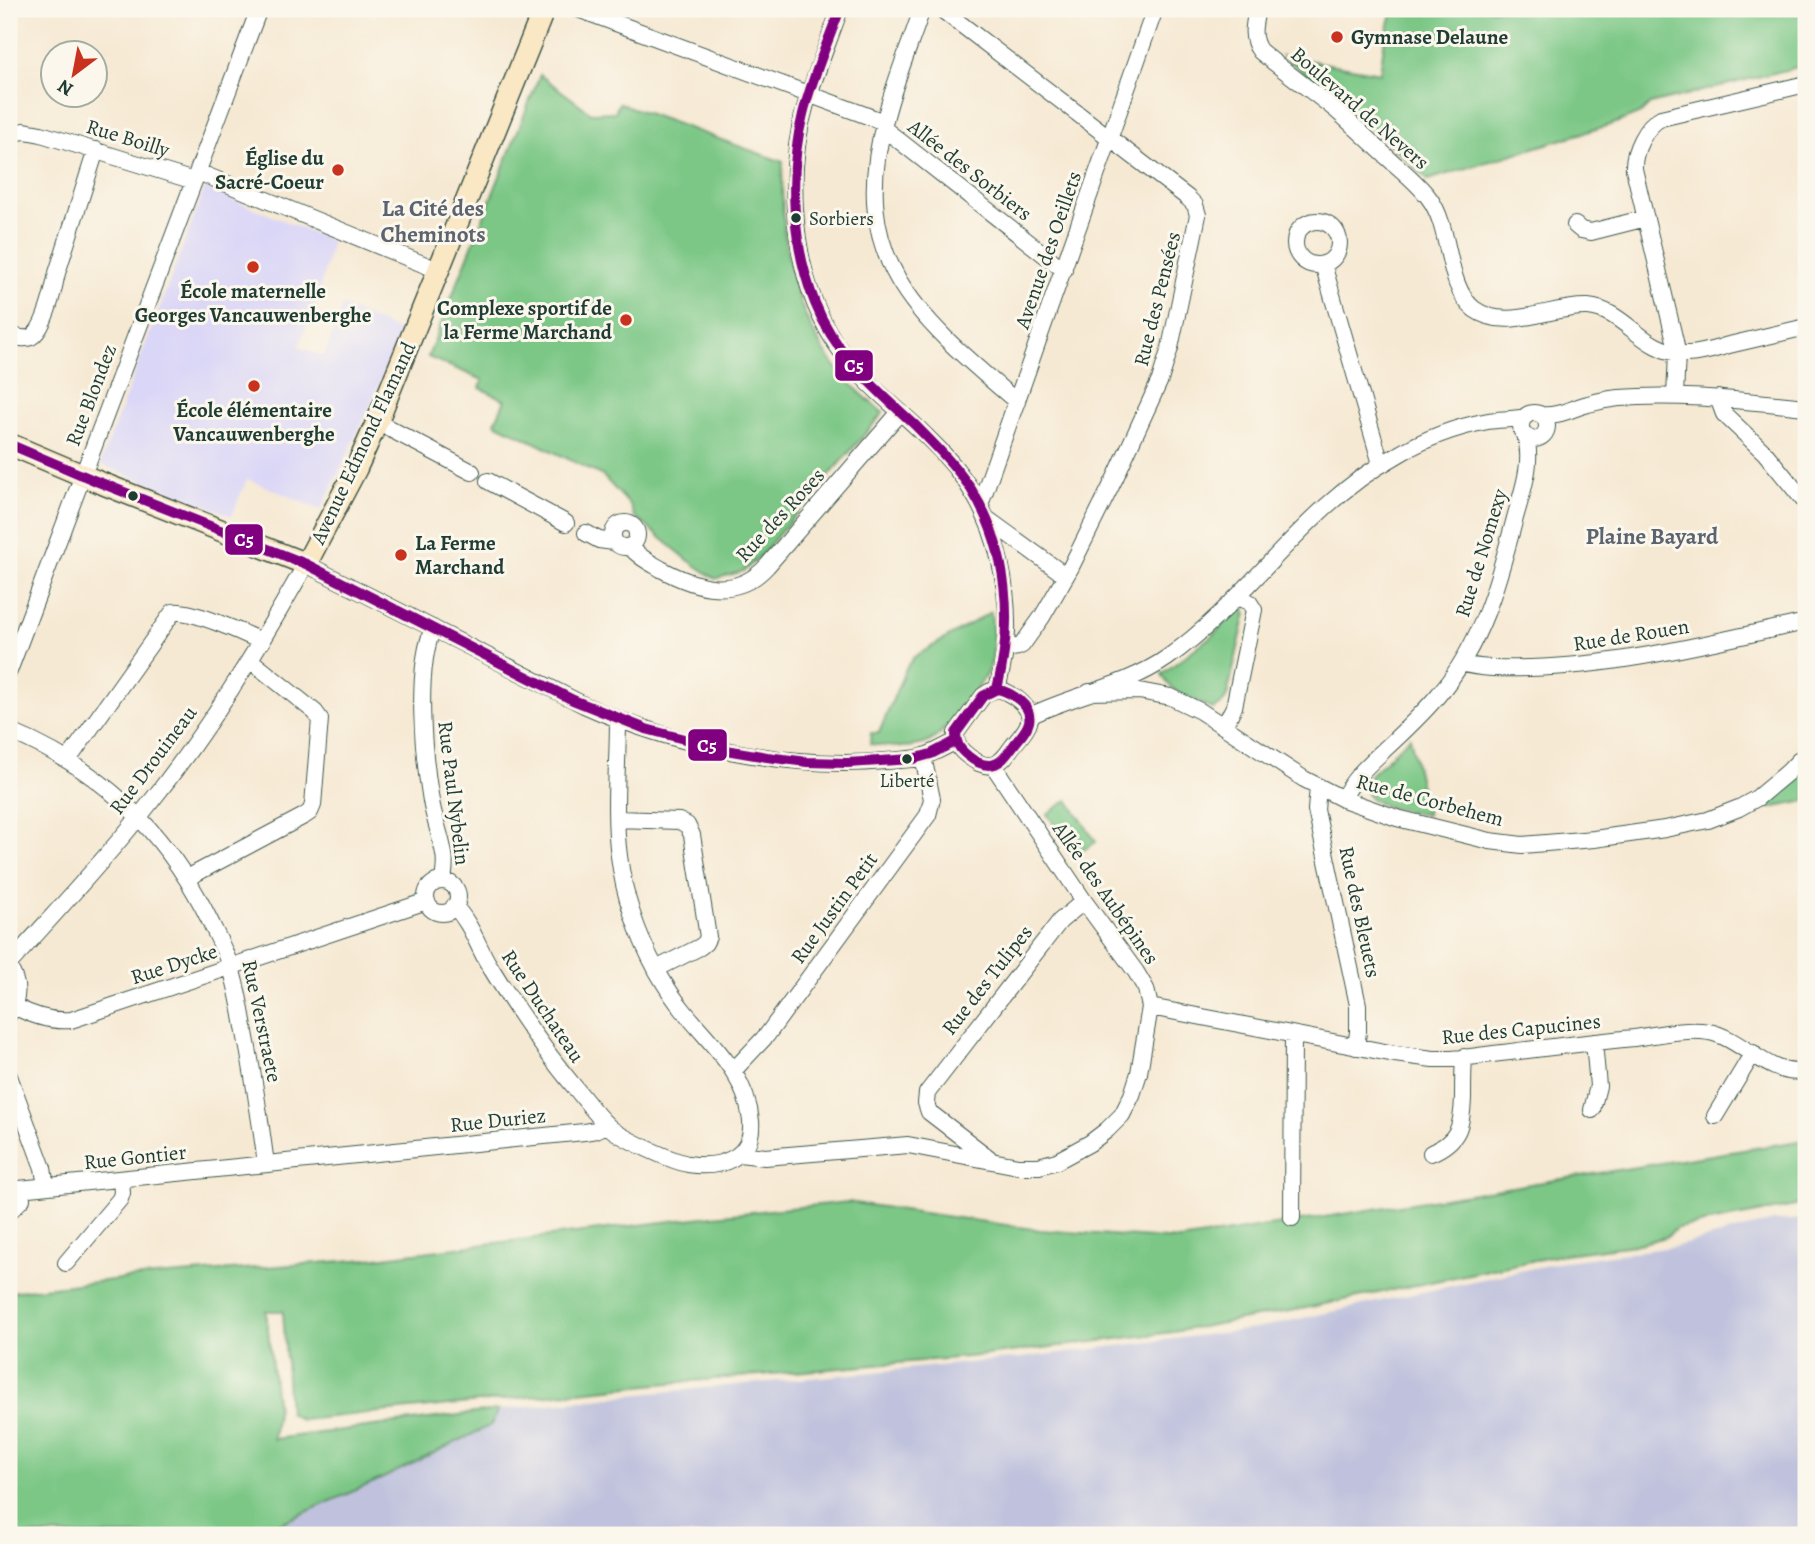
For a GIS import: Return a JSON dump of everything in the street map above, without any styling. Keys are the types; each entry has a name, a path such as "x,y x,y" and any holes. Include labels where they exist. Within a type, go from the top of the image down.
{"street":[{"name":"Rue Blondez","path":"10,661 259,9"},
{"name":"Avenue Edmond Flamand","path":"306,564 377,422 544,9"},
{"name":"Allée des Sorbiers","path":"578,9 809,94 883,125 1064,270"},
{"path":"840,9 809,94 798,141 794,199 805,274 819,315 844,355 864,379 946,457 968,485 983,511 1003,576 1007,622 998,689"},
{"path":"922,9 883,125 876,172 875,202 879,233 892,269 923,315 1017,402"},
{"name":"Rue des Pensées","path":"941,9 1191,200 1197,208 1198,218 1163,372 1115,478 1066,576 1024,642 1018,647 1005,649"},
{"name":"Avenue des Oeillets","path":"983,511 1017,402 1155,9"},
{"name":"Boulevard de Nevers","path":"1257,9 1253,36 1265,55 1348,121 1429,198 1438,214 1459,288 1475,310 1491,317 1507,319 1579,307 1594,308 1613,316 1653,345 1677,353 1702,352 1806,327"},
{"path":"1675,396 1677,353 1674,335 1634,169 1634,159 1648,130 1661,118 1806,84"},
{"name":"Rue Boilly","path":"9,133 25,131 41,134 196,176 440,271"},
{"path":"9,334 25,338 40,329 96,150"},
{"path":"1575,225 1581,230 1591,232 1646,218"},
{"path":"1323,264 1381,464"},
{"path":"1030,716 1059,703 1128,680 1164,660 1201,631 1320,512 1348,488 1381,464 1414,446 1486,422 1551,416 1610,399 1675,396 1806,407"},
{"path":"1718,398 1724,414 1772,460 1806,503"},
{"name":"Rue des Roses","path":"586,533 599,540 622,544 642,559 696,585 718,588 753,579 900,412"},
{"path":"1533,416 1547,423 1546,433 1536,439 1525,435 1521,424 1533,416"},
{"path":"377,422 472,472"},
{"name":"Rue de Nomexy","path":"1525,480 1546,433"},
{"name":"Rue de Nomexy","path":"1343,799 1357,775 1449,682 1480,629 1494,596 1525,480 1529,452 1525,435"},
{"path":"9,444 306,564 573,700 618,719 673,737 771,758 834,763 923,757 956,741"},
{"path":"488,481 566,523"},
{"path":"983,511 1066,576"},
{"name":"Rue Drouineau","path":"9,966 138,818 190,749 250,660 306,564"},
{"path":"1224,726 1236,701 1254,610 1249,602 1237,597"},
{"path":"68,760 173,611 185,612 261,642"},
{"name":"Rue de Rouen","path":"1461,663 1476,667 1508,668 1603,663 1806,622"},
{"name":"Rue Paul Nybelin","path":"433,628 426,651 424,734 432,802 444,853 443,881"},
{"path":"187,878 304,816 310,812 313,805 320,719 316,712 250,660"},
{"path":"992,690 1007,691 1024,704 1030,716 1025,731 1004,758 993,765 976,762 961,750 956,741 957,731 983,696 992,690"},
{"name":"Rue de Corbehem","path":"1089,692 1129,690 1156,693 1185,703 1318,787 1343,799 1386,815 1490,841 1530,845 1690,825 1729,812 1757,798 1806,753"},
{"path":"606,1125 623,1137 678,1162 696,1165 724,1162 740,1154 749,1140 751,1124 746,1100 734,1070 680,1007 656,969 639,931 627,894 619,855 618,719"},
{"name":"Rue Verstraete","path":"9,731 68,760 108,788 169,853 187,878 231,967 256,1086 266,1164"},
{"name":"Rue Justin Petit","path":"734,1070 767,1035 928,815 932,799 923,757"},
{"name":"Allée des Aubépines","path":"993,765 1084,901 1136,972 1146,989 1150,1007"},
{"name":"Rue des Bleuets","path":"1318,787 1317,810 1358,1005 1356,1047"},
{"path":"617,819 679,821 687,825 692,835 708,937 700,947 656,969"},
{"path":"427,901 426,892 429,887 443,881 451,884 457,892 454,906"},
{"name":"Rue Dycke","path":"11,1010 52,1020 71,1020 427,901 432,909 440,912 448,911 454,906"},
{"name":"Rue des Tulipes","path":"994,1161 929,1112 925,1100 929,1090 1063,917 1084,901"},
{"name":"Rue Duchateau","path":"454,906 467,921 484,957 517,1010 606,1125"},
{"path":"9,966 17,996 11,1010"},
{"path":"740,1154 765,1157 908,1145 1018,1166 1032,1167 1057,1161 1090,1143 1122,1115 1132,1096 1139,1073 1150,1007"},
{"name":"Rue des Capucines","path":"1150,1007 1424,1058 1464,1057 1704,1032 1727,1038 1772,1066 1794,1072 1806,1071"},
{"path":"1292,1218 1293,1035"},
{"path":"1592,1110 1598,1086 1594,1042"},
{"path":"1715,1116 1753,1053"},
{"path":"1430,1153 1445,1146 1460,1128 1464,1057"},
{"path":"9,1076 43,1168 46,1186"},
{"name":"Rue Duriez","path":"266,1164 584,1132 606,1125"},
{"name":"Rue Gontier","path":"15,1189 266,1164"},
{"path":"66,1262 120,1199 121,1179"},
{"path":"9,1213 22,1199 15,1189"}],"shaded area":[{"name":"École élémentaire Vancauwenberghe","path":"205,188 332,241 318,296 299,347 324,356 342,306 401,332 371,404 321,510 247,479 232,516 100,464"},
{"path":"1806,1219 1806,1535 226,1535 265,1530 381,1479 491,1425 498,1410 1021,1358 1253,1329 1566,1261 1673,1247 1774,1221"}],"green space":[{"path":"1393,9 1806,9 1806,65 1650,104 1641,113 1616,123 1428,180 1377,133 1283,56 1380,73"},
{"name":"Complexe sportif de la Ferme Marchand","path":"540,75 591,113 615,112 619,103 783,162 786,241 790,267 806,318 838,370 883,413 761,555 744,571 715,579 634,516 630,505 603,476 495,423 505,400 480,388 483,380 428,357"},
{"path":"1242,605 1246,613 1227,696 1222,704 1213,709 1171,687 1162,674 1214,634"},
{"path":"991,612 993,646 990,666 975,692 943,730 929,742 913,746 870,744 871,733 879,733 906,668 914,657"},
{"path":"1410,737 1427,815 1383,805 1369,797 1366,791 1370,775"},
{"path":"1806,770 1806,801 1770,808 1762,804 1793,784"},
{"path":"1068,800 1096,842 1075,855 1047,814"},
{"path":"1806,1140 1806,1204 1677,1228 1666,1237 1634,1245 1565,1254 1301,1309 1173,1332 978,1356 658,1384 301,1420 289,1413 283,1311 266,1311 277,1411 273,1439 498,1410 491,1425 381,1479 265,1530 229,1535 9,1535 9,1292 130,1278 368,1259 703,1217 848,1202 1040,1230 1180,1240"}],"transit line":[{"name":"C5","path":"840,9 811,87 798,137 794,185 801,258 815,303 845,355 952,463 971,489 983,512 993,536 1004,586 1005,638 997,689"},
{"name":"C5","path":"9,444 306,564 573,700 646,729 726,750 807,762 847,763 913,759 931,754 956,741"},
{"name":"C5","path":"997,689 1014,696 1024,705 1028,710 1029,722 1003,758 993,765 986,765 975,761 963,751 958,744 956,733 983,696 997,689"}],"place":[{"name":"Gymnase Delaune","path":"1337,37"},
{"name":"Église du Sacré-Coeur","path":"338,170"},
{"name":"Sorbiers","path":"796,218"},
{"name":"École maternelle Georges Vancauwenberghe","path":"253,267"},
{"name":"Complexe sportif de la Ferme Marchand","path":"626,320"},
{"name":"École élémentaire Vancauwenberghe","path":"254,386"},
{"name":"La Ferme Marchand","path":"401,555"},
{"name":"Liberté","path":"907,759"}],"district":[{"name":"La Cité des Cheminots","path":"433,221"},
{"name":"Plaine Bayard","path":"1652,536"}]}
